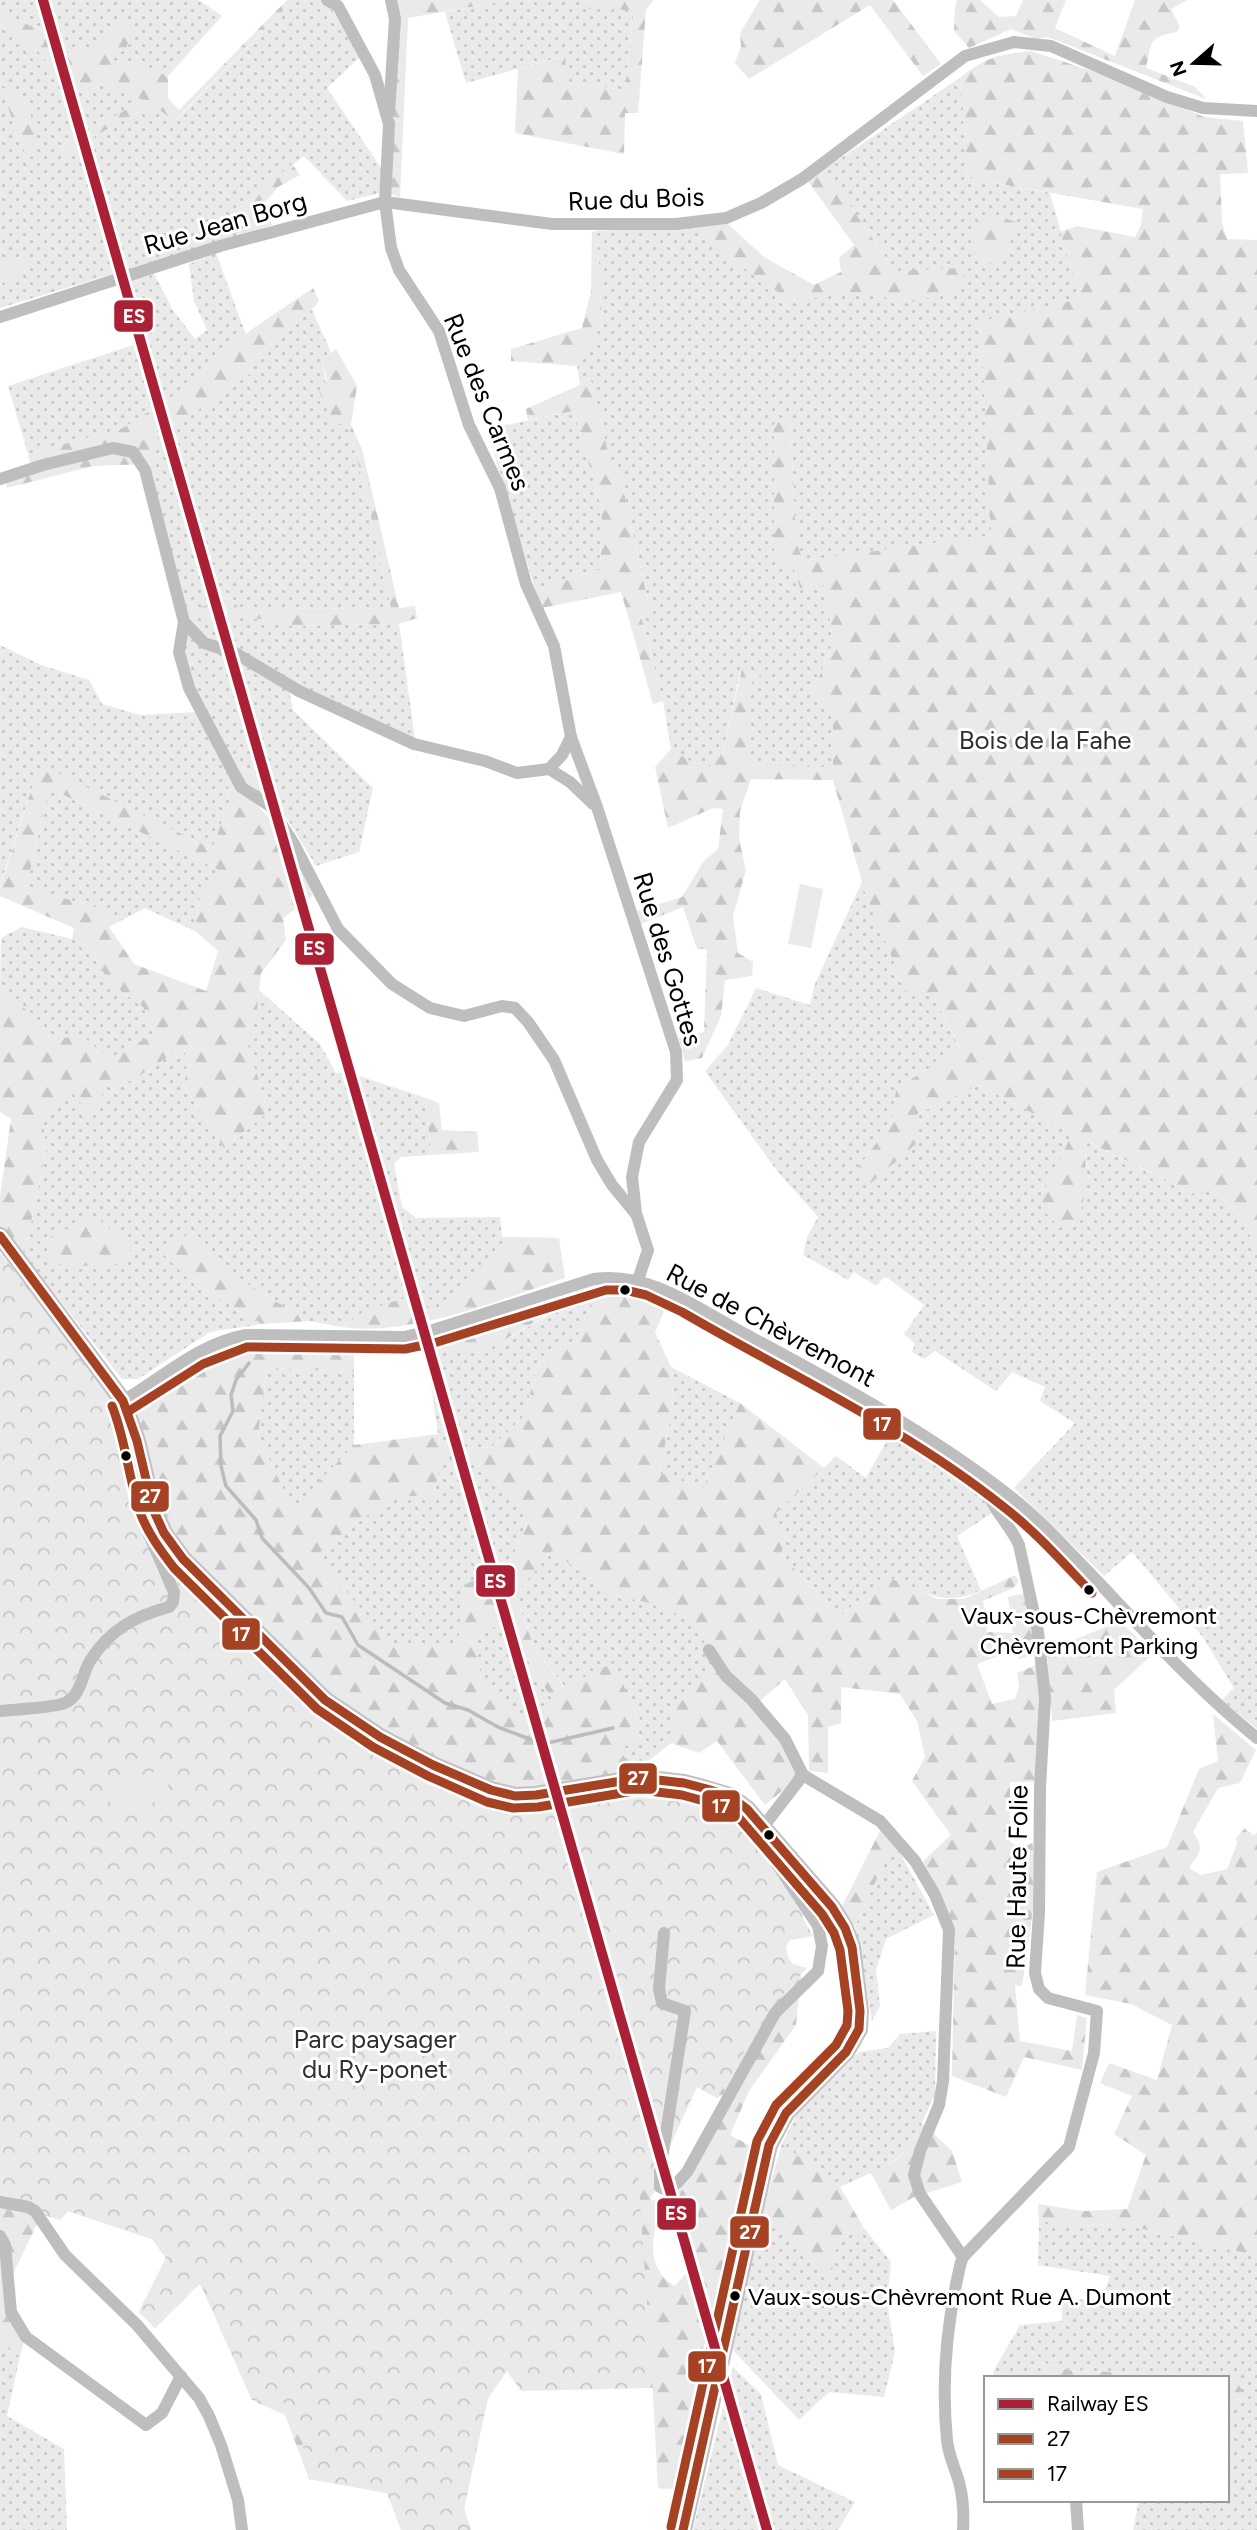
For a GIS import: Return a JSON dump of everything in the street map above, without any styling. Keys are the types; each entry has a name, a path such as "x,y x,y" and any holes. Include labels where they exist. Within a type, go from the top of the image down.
{"main road":[{"path":"0,1236 123,1401 137,1441 153,1509 164,1533 183,1559 306,1683 353,1720 433,1765 491,1790 515,1796 536,1795 640,1779 684,1783 730,1796 747,1809 768,1832 832,1907 845,1928 852,1947 860,2011 859,2029 846,2052 786,2113 769,2145 682,2530"}],"street":[{"path":"327,0 338,6 375,75 388,124"},
{"name":"Rue des Carmes","path":"391,0 395,19 385,202 391,248 399,270 439,331 469,425 500,488 526,584"},
{"name":"Rue du Bois","path":"385,202 552,224 676,224 726,218 761,203 802,179 965,56 1014,42 1051,46 1167,97 1203,108 1257,111"},
{"name":"Rue Jean Borg","path":"0,317 220,246 385,202"},
{"path":"0,480 43,465 113,448 132,452 145,470 184,622 179,652 189,688 241,787 270,806 294,844 338,929 392,984 430,1008 464,1016 502,1006 515,1008 528,1022 554,1060 597,1160 612,1185 636,1213"},
{"name":"Rue des Gottes","path":"526,584 554,646 571,737 597,807 676,1052 677,1080 639,1142 632,1177 636,1213 648,1250 638,1280"},
{"path":"184,622 204,643 234,653 299,691 414,744 485,761 517,774 549,769 562,755 571,737"},
{"name":"Rue des Gottes","path":"549,769 570,782 597,807"},
{"name":"Rue de Chèvremont","path":"123,1401 206,1347 224,1339 246,1335 404,1337 594,1279 614,1276 638,1280 674,1295 832,1381 944,1449 1012,1498 1070,1551 1218,1704 1257,1738"},
{"name":"Rue Haute Folie","path":"962,2257 1069,2147 1094,2053 1097,2011 1048,1998 1038,1989 1035,1973 1045,1698 1038,1632 1019,1545 989,1498 987,1480"},
{"path":"0,1712 66,1703 76,1693 89,1662 107,1639 124,1623 169,1607 173,1602 174,1592 148,1532 153,1509"},
{"path":"709,1650 726,1676 751,1699 785,1739 803,1775 880,1821 897,1839 915,1861 935,1895 948,1930 943,2081 939,2105 920,2151 914,2175 920,2194 962,2257 947,2335 946,2409 947,2442 960,2486 963,2530"},
{"path":"664,1933 659,1989 662,2003 684,2011 660,2172 660,2187 666,2189 677,2183 687,2172 775,2013 818,1971 821,1946 818,1926 773,1858 768,1832 803,1775"},
{"path":"0,2202 28,2207 35,2211 65,2255 138,2325 199,2398 213,2426 238,2500 242,2530"},
{"path":"0,2236 5,2245 11,2312 26,2337 146,2425 162,2413 181,2376"},
{"path":"1076,2502 1078,2530"}],"green space":[{"path":"0,0 199,0 222,16 168,76 142,65 110,60 108,55 94,48 68,54 45,27 31,26 0,12"},
{"path":"287,0 294,0 174,121 157,108 136,113 65,153 61,146 143,100 103,84 86,93 72,91 39,52 0,25 0,12 31,26 45,27 63,43 68,54 94,48 125,19 135,30 124,51 108,55 110,60 142,65 168,76 168,98 179,110"},
{"path":"294,0 320,0 332,9 361,56 327,88 384,172 384,192 347,201 304,156 241,206 255,231 0,308 0,284 17,276 23,255 0,265 0,25 39,52 72,91 86,93 103,84 144,100 61,146 65,153 136,113 157,108 175,121"},
{"path":"396,0 512,0 408,18 400,197 391,194 398,19"},
{"path":"512,0 588,0 589,9 634,9 625,90 567,82 564,56 466,83 445,12"},
{"path":"588,0 654,0 646,10 638,113 625,113 624,154 515,133 518,69 565,56 567,82 625,90 634,10 589,9"},
{"path":"760,0 893,0 941,64 923,76 870,5 749,79 735,63 741,47 740,33"},
{"path":"957,0 980,0 999,17 1016,16 1023,0 1066,0 1055,28 1115,56 1135,0 1188,0 1171,9 1179,25 1177,32 1161,36 1153,42 1146,68 1195,87 1206,99 1048,37 1036,39 1011,29 969,48 954,31"},
{"name":"Bois de la Fahe","path":"1031,51 1107,76 1204,117 1243,121 1248,173 1220,174 1222,223 1227,239 1257,240 1257,1250 1254,1249 1246,1222 1210,1186 1199,1196 1086,1141 1085,1186 1081,1209 1072,1225 1060,1228 1041,1208 1041,1197 1072,1134 979,1085 917,1114 917,1143 871,1183 855,1172 891,1123 896,1089 960,1048 934,997 907,993 866,896 833,780 751,779 740,811 739,839 746,870 733,916 738,953 753,962 752,976 725,980 721,1016 702,1058 685,1061 679,1038 704,1032 707,949 697,949 683,907 641,924 637,911 682,897 703,862 718,849 723,809 713,808 668,828 655,767 671,749 706,771 723,752 742,668 761,675 750,684 750,765 833,767 833,710 811,697 833,642 825,585 800,588 793,566 774,561 774,424 790,416 796,541 803,561 991,535 981,321 1080,299 1060,232 1077,226 1135,237 1141,225 1143,209 967,178 961,77 994,58"},
{"path":"961,77 967,178 1050,193 1080,300 981,322 992,535 803,561 796,541 790,417 774,424 793,566 800,588 825,584 833,642 811,697 833,710 833,768 750,765 750,684 741,668 723,752 706,772 671,749 663,701 641,615 649,605 619,470 609,456 591,381 580,385 577,366 602,324 597,231 702,226 791,301 869,291 903,304 895,271 825,169"},
{"path":"9,87 30,109 37,154 27,158 1,89"},
{"path":"292,164 300,175 278,187 263,205 272,225 255,231 241,206"},
{"path":"825,169 895,271 961,268 964,279 950,293 903,304 869,291 791,301 704,240 702,226 728,224 764,257 814,285 841,272 839,258 854,245 807,180"},
{"path":"987,212 1022,224 997,262 988,264 974,253 976,224"},
{"path":"597,231 602,324 577,366 511,361 511,349 582,328 591,291 592,232"},
{"path":"216,253 246,335 180,392 123,428 28,454 8,386 148,340 118,284 154,274 173,310 195,339 207,330 194,301 189,264"},
{"path":"24,255 29,260 17,276 0,284 0,265"},
{"path":"313,288 319,301 312,310 250,361 251,373 155,440 156,458 146,464 93,466 7,488 5,479 32,469 28,454 123,428 180,392 252,329"},
{"path":"312,310 331,352 322,359 332,423 347,424 364,485 391,608 238,609 231,598 187,611 146,464 154,440 251,373 250,361"},
{"path":"336,349 357,386 351,425 362,449 399,608 415,606 417,618 399,624 289,626 261,619 187,614 187,611 231,598 239,609 391,608 364,485 347,425 332,423 319,391 327,381 322,359"},
{"path":"591,380 609,456 619,470 649,606 641,616 663,701 653,704 621,592 542,608 535,589 600,570 602,510 574,411 528,420 526,409"},
{"path":"574,411 602,510 600,570 535,589 487,429"},
{"path":"187,614 261,619 289,626 399,624 415,739 215,645 193,626"},
{"path":"187,635 204,648 225,654 289,690 293,710 373,788 359,852 316,866 288,820 260,792 258,775 231,760 191,682 182,650"},
{"path":"0,645 41,665 89,680 102,704 140,715 198,712 227,773 229,802 212,849 54,772 37,772 0,886"},
{"path":"231,760 258,775 260,792 252,800 289,844 302,867 313,896 283,918 286,940 261,973 257,1011 247,1041 268,1112 224,1148 184,1087 187,1064 184,1046 132,1081 101,1087 103,1102 89,1114 70,1090 43,1121 46,1152 24,1255 0,1227 0,1196 11,1119 0,1112 0,991 34,1015 51,1040 82,1035 109,1059 155,1033 143,1007 121,991 101,970 90,947 72,939 74,928 0,896 0,888 37,772 54,771 212,849 229,802 227,772","holes":["49,788 223,872 199,900 195,931 218,951 206,991 134,964 109,927 115,912 26,888"]},
{"path":"49,788 223,872 199,900 195,931 145,908 109,927 114,912 26,888"},
{"path":"862,882 866,896 934,997 960,1049 896,1089 891,1123 855,1172 917,1114 979,1085 1072,1134 1041,1197 1087,1167 1085,1141 1199,1196 1210,1186 1246,1222 1254,1249 1257,1250 1257,1729 1222,1700 1234,1688 1202,1636 1132,1552 1104,1576 1014,1488 1075,1423 1040,1401 1045,1387 1012,1372 996,1391 935,1351 924,1359 912,1352 915,1344 904,1334 924,1305 885,1276 876,1286 854,1272 848,1280 803,1255 807,1237 818,1217 777,1171 705,1071 728,1045 756,988 810,1005 814,986"},
{"path":"800,884 823,889 811,948 788,944"},
{"path":"22,927 72,939 90,947 101,970 121,991 143,1007 155,1033 109,1059 51,1040 34,1015 0,991 1,938"},
{"path":"259,990 320,1044 336,1073 347,1072 426,1098 431,1155 401,1157 394,1164 402,1207 416,1218 500,1217 502,1237 519,1237 441,1312 365,1311 342,1327 309,1321 247,1284 188,1235 189,1280 262,1324 210,1332 138,1379 122,1379 24,1255 46,1152 43,1121 70,1089 89,1113 100,1087 132,1081 184,1046 187,1064 184,1087 224,1148 268,1112 246,1041 257,1011"},
{"path":"426,1098 439,1103 442,1130 477,1132 479,1152 431,1155"},
{"path":"95,1216 132,1248 119,1264 63,1267 50,1257 50,1237"},
{"path":"188,1234 247,1284 309,1321 262,1324 189,1280 162,1253"},
{"path":"519,1237 559,1238 565,1278 484,1306 425,1322 369,1329 342,1327 365,1311 407,1297 441,1312"},
{"name":"Parc paysager du Ry-ponet","path":"0,1253 122,1407 141,1405 215,1350 240,1343 264,1340 354,1354 354,1372 267,1368 258,1436 293,1509 354,1445 438,1434 442,1451 492,1447 524,1416 537,1367 544,1357 576,1340 599,1284 634,1285 643,1295 666,1307 655,1332 671,1367 673,1401 660,1473 703,1488 740,1403 824,1468 776,1513 786,1539 781,1553 834,1615 841,1615 887,1577 937,1599 964,1599 1015,1575 1019,1581 1013,1588 983,1601 987,1632 1013,1633 1008,1597 1030,1592 1040,1653 1019,1659 1015,1650 977,1664 992,1704 1015,1699 1019,1687 1017,1673 1041,1663 1040,1782 1010,1782 1010,1842 1022,1849 1033,1842 1033,1909 1022,1986 1015,1985 1020,2041 1072,2051 1077,2015 1087,2018 1082,2070 1024,2057 1006,2097 952,2076 955,1932 923,1861 951,1835 912,1781 925,1757 917,1721 900,1694 841,1687 841,1723 828,1727 828,1773 809,1771 808,1715 785,1679 759,1702 788,1741 798,1778 765,1805 717,1741 699,1753 671,1743 671,1714 717,1658 685,1617 646,1602 613,1595 552,1551 515,1594 534,1648 564,1687 613,1663 642,1724 635,1743 617,1749 651,1784 752,1825 815,1894 784,1951 801,1976 796,2025 749,2091 730,2135 762,2152 689,2490 658,2488 650,2341 513,2362 488,2398 464,2509 471,2530 401,2530 387,2493 309,2479 285,2415 252,2400 200,2283 155,2328 139,2312 166,2258 152,2239 68,2211 60,2220 42,2214 12,2276 11,2313 24,2341 20,2356 0,2344","holes":["441,1457 485,1468 521,1509 527,1526 508,1565 466,1584 458,1645 394,1646 315,1556 392,1496 434,1496","503,1622 556,1705 515,1718 482,1683 475,1646 481,1635","741,2085 709,2136 691,2176 675,2190 653,2201 650,2198 657,2189 668,2148 697,2087 717,2098","661,2209 684,2239 686,2273 675,2286 659,2271 655,2262 655,2230"]},
{"name":"Parc paysager du Ry-ponet","path":"0,1255 117,1401 147,1514 173,1550 325,1713 501,1795 637,1770 701,1794 752,1825 813,1936 785,1941 789,1963 807,1968 771,2007 717,2098 697,2087 656,2176 638,2174 653,2388 521,2391 507,2371 488,2398 480,2433 464,2509 471,2530 401,2530 387,2493 309,2479 299,2423 289,2403 252,2400 200,2283 155,2328 139,2312 166,2258 152,2239 68,2211 60,2220 0,2197"},
{"path":"599,1284 576,1340 544,1357 537,1367 524,1416 492,1447 442,1451 427,1355 448,1348 481,1353 551,1314 548,1301"},
{"path":"548,1301 551,1313 481,1353 448,1348 427,1355 424,1338"},
{"path":"671,1367 740,1403 703,1488 660,1474 673,1401"},
{"path":"267,1368 354,1372 354,1445 293,1509 258,1436"},
{"path":"894,1428 968,1474 994,1512 957,1536 981,1590 955,1598 944,1598 887,1577 841,1615 834,1615 781,1553 776,1513 836,1456 866,1478"},
{"path":"441,1457 485,1468 521,1509 527,1525 508,1565 466,1584 458,1646 393,1646 314,1556 392,1496 434,1496"},
{"path":"552,1551 613,1595 646,1602 685,1617 718,1658 671,1714 671,1743 637,1770 617,1749 642,1724 613,1664 565,1687 534,1648 515,1594"},
{"path":"1120,1621 1153,1654 1114,1690 1116,1713 1052,1721 1047,1651"},
{"path":"503,1622 556,1705 515,1718 482,1683 475,1646 481,1635"},
{"path":"1213,1714 1256,1750 1240,1783 1218,1788 1193,1832 1200,1850 1189,1868 1201,1875 1227,1869 1237,1844 1236,1838 1245,1828 1254,1836 1257,1832 1257,2256 1122,2224 1070,2226 1039,2220 1038,2204 1083,2211 1127,2209 1146,2155 1114,2134 1132,2096 1100,2083 1109,2063 1157,2080 1172,2025 1131,2004 1085,1995 1097,1872 1167,1847 1199,1769 1218,1761"},
{"path":"159,1769 172,1793 120,1820 107,1796"},
{"path":"882,1827 894,1842 855,1926 841,1908"},
{"path":"894,1842 934,1915 886,1939 876,1970 880,2006 872,2021 855,1926"},
{"path":"936,2031 935,2094 911,2148 888,2165 840,2187 782,2144 797,2114 859,2052 888,2048 900,2034"},
{"path":"922,2123 952,2151 962,2182 914,2197 891,2210 871,2173 903,2154"},
{"path":"782,2144 840,2187 864,2228 838,2240 830,2279 762,2212"},
{"path":"762,2212 830,2278 838,2240 864,2228 891,2262 887,2301 895,2352 884,2397 829,2392 799,2420 732,2349"},
{"path":"1039,2220 1070,2226 1122,2224 1257,2256 1257,2530 1133,2530 1139,2502 1229,2502 1229,2403 1246,2397 1235,2380 1229,2376 1131,2376 1114,2372 1069,2370 1041,2362 1041,2376 993,2376 994,2370 1020,2325 1062,2321 1062,2300 1101,2299 1110,2276 1038,2265"},
{"path":"0,2344 20,2356 7,2416 64,2449 67,2530 0,2530"},
{"path":"1040,2362 1069,2370 1114,2372 1131,2376 1041,2376"},
{"path":"733,2367 761,2394 778,2465 855,2502 838,2530 693,2530"},
{"path":"1229,2380 1235,2380 1247,2397 1229,2403"}],"waterway":[{"path":"249,1363 236,1380 231,1395 233,1411 220,1436 221,1466 226,1486 256,1520 262,1538 309,1588 326,1613 342,1617 358,1645 445,1703 468,1710 498,1727 543,1744 613,1728"}],"rail line":[{"name":"ES","path":"43,0 767,2530"}],"transit line":[{"name":"27","path":"0,1236 123,1401 137,1441 153,1509 164,1533 183,1559 325,1700 380,1737 433,1765 491,1790 515,1796 640,1778 684,1783 730,1796 747,1809 832,1907 845,1928 852,1947 860,2011 859,2029 846,2052 786,2113 769,2145 683,2530"},
{"name":"17","path":"129,1411 203,1364 247,1347 405,1349 434,1343 606,1290 625,1290 646,1295 682,1312 847,1404 928,1453 1017,1518 1092,1593"},
{"name":"17","path":"112,1406 140,1512 159,1548 174,1568 317,1709 373,1747 428,1776 487,1802 513,1808 538,1807 640,1790 682,1795 724,1807 739,1818 822,1914 834,1933 840,1950 848,2011 847,2025 836,2045 776,2105 757,2141 671,2527"}],"place":[{"name":"Vaux-sous-Chèvremont Chèvremont Parking","path":"1089,1590"},
{"name":"Vaux-sous-Chèvremont Rue A. Dumont","path":"735,2296"}]}
